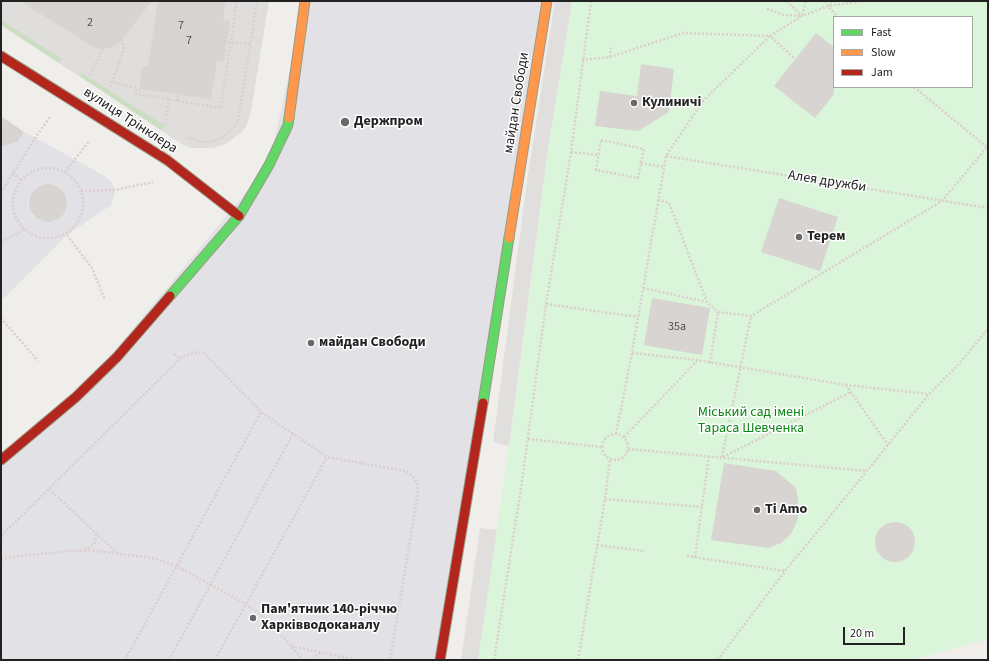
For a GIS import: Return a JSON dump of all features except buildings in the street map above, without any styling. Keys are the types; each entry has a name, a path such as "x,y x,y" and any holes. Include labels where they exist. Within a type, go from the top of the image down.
{"main road":[{"path":"1,460 76,397 117,357 239,216 269,165 288,125 306,1"},
{"name":"майдан Свободи","path":"440,660 547,1"},
{"name":"вулиця Трінклера","path":"1,56 167,160 239,216"}],"path":[{"path":"112,82 137,88 136,94 221,108 237,1"},
{"path":"187,138 202,142 216,140 222,138 234,128 238,120 240,109 257,1"},
{"path":"494,660 528,439 546,304 570,152 591,1"},
{"path":"787,1 802,16"},
{"path":"802,16 806,1"},
{"path":"825,1 837,16"},
{"path":"828,6 832,1"},
{"path":"616,434 632,353 666,156 703,101 770,36 802,16 828,6 865,1"},
{"path":"767,9 784,15 802,16"},
{"path":"582,60 610,57 684,34 770,36 795,59"},
{"path":"110,87 124,49 122,39"},
{"path":"220,41 250,44"},
{"path":"610,57 611,48"},
{"path":"90,75 103,49"},
{"path":"658,200 669,203 707,302 718,312 751,316 942,201 988,147 915,88"},
{"path":"177,101 178,94"},
{"path":"165,124 169,100"},
{"path":"1,193 35,138 50,117"},
{"path":"601,140 644,149 641,163 638,178 596,170 601,140"},
{"path":"65,172 89,141"},
{"path":"570,152 599,155"},
{"name":"Алея дружби","path":"666,156 988,208"},
{"path":"641,163 664,167"},
{"path":"42,168 54,168 65,172 75,180 81,191 83,203 81,215 67,235 45,239 34,236 24,230 17,221 13,211 12,200 15,189 21,180 30,172 42,168"},
{"path":"13,173 21,180"},
{"path":"81,191 115,190 152,182"},
{"path":"1,242 24,230"},
{"path":"67,235 92,268 105,300"},
{"path":"643,288 707,302"},
{"path":"546,304 638,317"},
{"path":"710,363 718,312"},
{"path":"722,457 751,316"},
{"path":"1,318 38,361"},
{"path":"713,660 719,658 785,570 929,394 988,329"},
{"path":"1,536 180,359 197,352 204,354 261,412 327,456 406,471 413,477 417,484 418,493 390,660"},
{"path":"632,353 697,360 846,385 929,394"},
{"path":"174,354 180,359"},
{"path":"624,437 697,360"},
{"path":"846,385 888,445"},
{"path":"722,457 851,392"},
{"path":"124,660 261,412"},
{"path":"169,660 293,434"},
{"path":"616,434 624,437 628,449 624,457 615,460 610,459 602,453 604,439 608,436 616,434"},
{"path":"528,439 602,448"},
{"path":"628,449 867,471"},
{"path":"215,660 327,456"},
{"path":"695,557 709,456"},
{"path":"578,660 605,499 610,459"},
{"path":"413,477 418,474"},
{"path":"49,489 116,553"},
{"path":"605,499 702,507"},
{"path":"82,551 94,544 96,538 95,532"},
{"path":"597,545 645,551"},
{"path":"1,559 44,553 82,551 116,553 153,558 176,566 246,604 265,619 303,660"},
{"path":"687,556 785,570"},
{"path":"291,646 357,660"},
{"path":"314,660 316,656 322,652"}],"shaded area":[{"path":"1,1 269,1 251,111 247,124 243,131 226,144 213,148 192,148 185,146 1,25"},
{"name":"майдан Свободи","path":"305,1 547,1 440,660 1,660 1,460 76,397 269,165"},
{"path":"555,1 572,1 548,149 509,446 493,442 527,181"},
{"path":"25,132 101,174 111,181 115,190 111,205 67,235 1,301 1,147 18,142","holes":["48,183 60,187 67,198 67,204 66,210 57,220 45,222 33,216 28,204 29,198 36,187"]},
{"path":"480,528 497,530 478,660 461,660"}],"green space":[{"name":"Міський сад імені Тараса Шевченка","path":"572,1 988,1 988,639 912,660 478,660 517,391 548,149"},
{"path":"1,20 62,59 59,63 1,25"},
{"path":"82,73 165,126 161,130 80,76"}],"traffic: fast":[{"path":"170,296 239,216 269,165 288,125 289,118"},
{"path":"483,403 509,238"}],"traffic: slow":[{"path":"289,118 305,1"},
{"path":"509,238 547,1"}],"traffic: jam":[{"path":"1,56 167,160 239,216"},
{"path":"1,460 76,397 117,357 170,296"},
{"path":"440,660 483,403"}],"place":[{"name":"Кулиничі","path":"634,103"},
{"name":"Держпром","path":"345,122"},
{"name":"Терем","path":"799,237"},
{"name":"майдан Свободи","path":"311,343"},
{"name":"Ti Amo","path":"757,510"},
{"name":"Пам'ятник 140-річчю Харківводоканалу","path":"253,618"}]}
